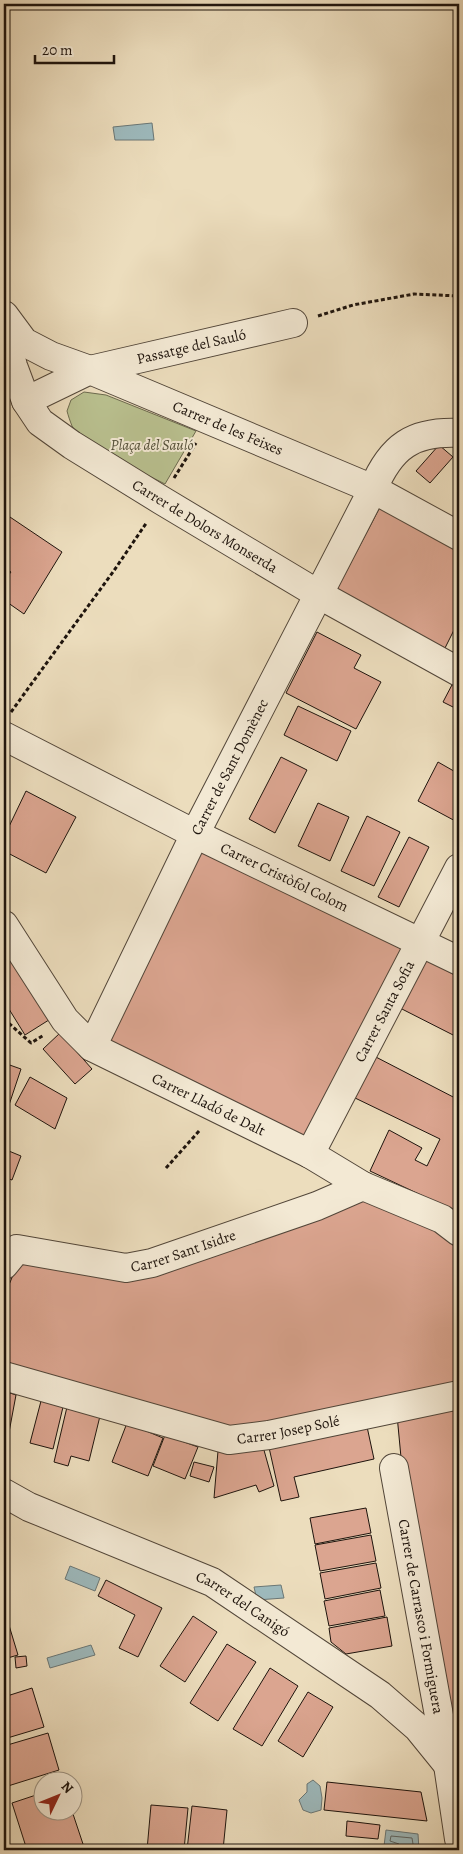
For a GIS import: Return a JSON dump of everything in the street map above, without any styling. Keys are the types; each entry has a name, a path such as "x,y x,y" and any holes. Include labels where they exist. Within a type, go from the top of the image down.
{"street":[{"name":"Carrer de les Feixes","path":"4,315 24,342 52,356 90,370 373,489 459,536"},
{"name":"Passatge del Sauló","path":"90,370 293,324"},
{"name":"Carrer de Dolors Monserda","path":"4,333 13,366 26,401 40,422 72,445 318,594 459,672"},
{"path":"26,401 70,378 90,370"},
{"name":"Carrer de Sant Domènec","path":"92,1047 195,834 373,489 381,469 394,454 413,439 439,432 459,433"},
{"name":"Carrer Cristòfol Colom","path":"7,725 195,834 459,961"},
{"name":"Carrer Santa Sofia","path":"310,1154 459,868"},
{"name":"Carrer Lladó de Dalt","path":"4,925 65,1020 92,1047 310,1154 363,1186 442,1219 459,1232"},
{"name":"Carrer Sant Isidre","path":"4,1265 17,1249 126,1268 152,1263 317,1206 363,1186"},
{"name":"Carrer Josep Solé","path":"4,1376 229,1440 269,1436 459,1395"},
{"name":"Carrer de Carrasco i Formiguera","path":"394,1468 454,1767 459,1839"},
{"name":"Carrer del Canigó","path":"4,1493 29,1506 212,1582 380,1695 418,1728 454,1767"}],"path":[{"path":"293,324 354,305 414,294 459,296"},
{"path":"7,725 161,500 210,420"},
{"path":"4,1019 31,1043"},
{"path":"166,1168 218,1109"}],"green space":[{"name":"Plaça del Sauló","path":"84,392 106,395 196,431 165,484 114,459 79,435 72,426 67,411 71,400"}],"water":[{"path":"152,123 154,140 115,140 113,127"},
{"path":"70,1566 100,1578 95,1591 65,1579"},
{"path":"281,1585 284,1598 257,1600 254,1587"},
{"path":"91,1645 95,1655 50,1668 47,1658"},
{"path":"313,1780 320,1786 322,1798 321,1810 311,1813 303,1810 299,1800 307,1792 307,1784"},
{"path":"386,1830 418,1834 419,1850 384,1846"}],"building":[{"path":"439,445 453,457 430,483 416,471"},
{"path":"459,460 459,471 454,467"},
{"path":"381,505 459,546 459,620 445,648 336,591"},
{"path":"4,513 62,552 24,614 4,600 4,581 11,572 4,567"},
{"path":"317,632 361,655 354,668 381,682 356,729 286,693"},
{"path":"454,681 459,684 459,710 443,702"},
{"path":"298,706 351,731 337,761 284,735"},
{"path":"281,757 307,770 275,833 249,819"},
{"path":"438,762 459,774 459,823 418,801"},
{"path":"26,791 76,817 46,873 4,851 4,837"},
{"path":"318,803 349,817 330,861 298,846"},
{"path":"367,816 400,832 374,886 341,871"},
{"path":"409,837 429,847 399,907 378,897"},
{"path":"197,841 412,946 308,1147 99,1045"},
{"path":"4,937 52,1018 25,1035 4,1001"},
{"path":"422,958 459,977 459,1038 398,1007"},
{"path":"60,1033 92,1069 75,1084 43,1049"},
{"path":"372,1055 459,1100 459,1223 423,1196 370,1171 389,1130 422,1148 415,1160 427,1166 440,1139 353,1097"},
{"path":"4,1063 21,1069 8,1108 4,1107"},
{"path":"30,1077 67,1098 55,1129 15,1105"},
{"path":"4,1149 21,1156 12,1180 4,1177"},
{"path":"364,1194 459,1242 459,1388 229,1433 4,1367 4,1297 20,1258 125,1280"},
{"path":"4,1391 16,1395 4,1459"},
{"path":"41,1401 63,1407 53,1449 30,1443"},
{"path":"459,1403 459,1760 402,1468 397,1415"},
{"path":"67,1407 100,1416 89,1461 71,1456 68,1466 54,1462"},
{"path":"366,1422 374,1459 294,1477 299,1497 281,1501 268,1443"},
{"path":"127,1423 163,1438 148,1476 112,1462"},
{"path":"165,1435 198,1447 185,1479 153,1466"},
{"path":"262,1443 274,1486 259,1492 256,1485 214,1498 218,1451"},
{"path":"194,1462 214,1467 209,1482 190,1476"},
{"path":"366,1508 371,1533 315,1544 310,1518"},
{"path":"371,1535 376,1561 320,1571 315,1545"},
{"path":"376,1563 381,1588 325,1599 320,1573"},
{"path":"106,1580 162,1608 138,1657 119,1648 135,1615 98,1596"},
{"path":"380,1590 385,1616 329,1626 324,1601"},
{"path":"193,1616 217,1632 185,1682 160,1666"},
{"path":"387,1617 392,1646 346,1654 331,1642 329,1628"},
{"path":"8,1622 18,1655 4,1659 4,1624"},
{"path":"227,1644 256,1662 218,1721 190,1703"},
{"path":"26,1656 27,1666 16,1668 15,1657"},
{"path":"270,1668 298,1686 262,1746 233,1729"},
{"path":"32,1688 44,1727 4,1739 4,1697"},
{"path":"308,1692 333,1707 303,1757 278,1741"},
{"path":"48,1733 59,1770 53,1772 32,1772 32,1778 8,1786 4,1771 4,1746"},
{"path":"327,1782 421,1792 427,1821 324,1810"},
{"path":"32,1796 32,1822 76,1822 85,1850 27,1850 12,1803"},
{"path":"151,1805 188,1808 184,1850 147,1850"},
{"path":"192,1806 227,1810 223,1850 187,1850"},
{"path":"347,1821 380,1825 378,1839 346,1836"}]}
